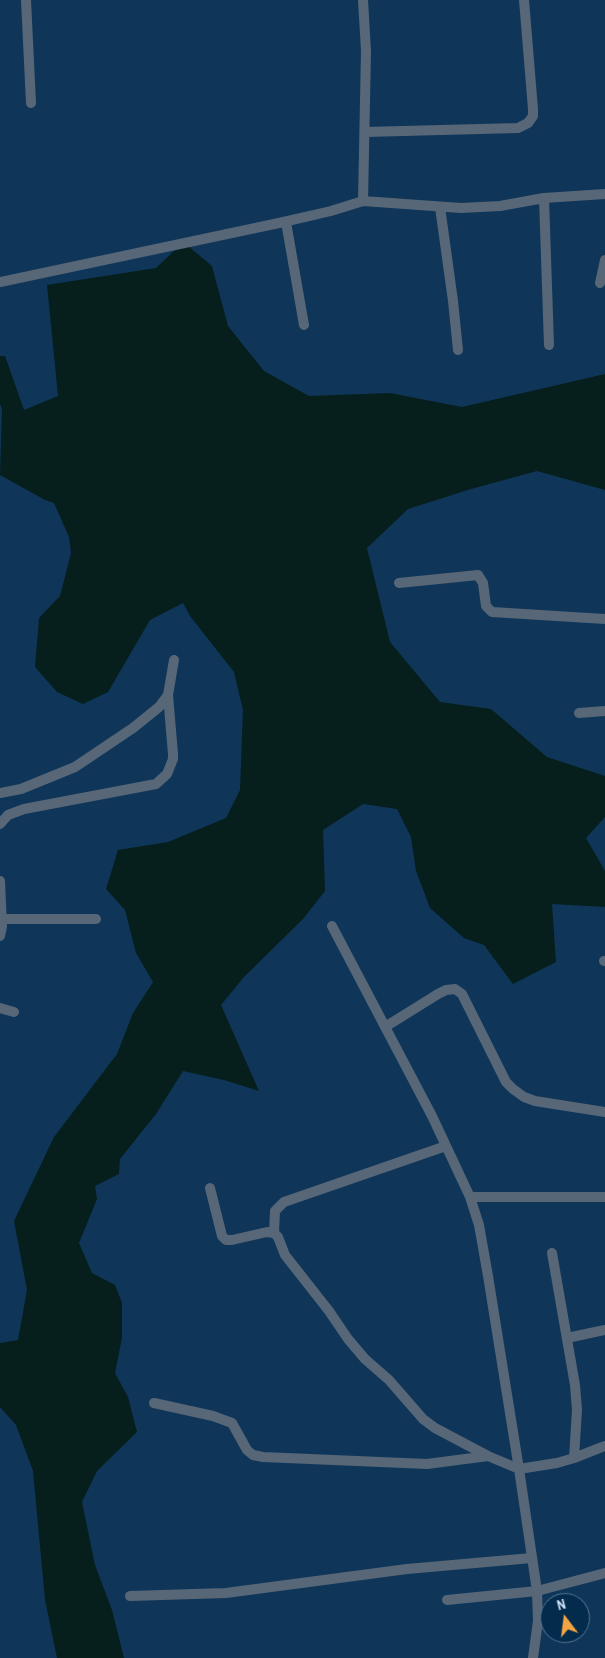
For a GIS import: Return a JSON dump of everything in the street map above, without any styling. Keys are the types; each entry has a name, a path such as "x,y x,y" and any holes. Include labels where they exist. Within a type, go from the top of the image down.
{"street":[{"path":"26,0 31,103"},
{"path":"363,0 366,50 366,132 363,201"},
{"path":"366,132 518,128 528,123 533,116 533,109 524,0"},
{"path":"0,282 286,222 363,201 461,208 500,206 544,198 605,194"},
{"path":"544,198 549,345"},
{"path":"440,207 458,350"},
{"path":"286,222 304,325"},
{"path":"600,283 605,260"},
{"path":"399,583 473,574 478,575 482,579 486,606 492,612 605,619"},
{"path":"0,824 8,815 24,809 156,784 167,774 173,759 168,695 174,660"},
{"path":"0,793 21,789 75,766 133,728 158,707 168,695"},
{"path":"579,713 605,711"},
{"path":"0,881 2,919 0,936"},
{"path":"2,919 96,919"},
{"path":"332,926 432,1116 470,1197 479,1225 537,1591 538,1620 533,1658"},
{"path":"385,1027 438,994 455,989 462,994 506,1082 513,1089 535,1101 605,1112"},
{"path":"0,1008 14,1012"},
{"path":"274,1233 275,1211 284,1202 446,1146"},
{"path":"210,1188 222,1236 226,1240 232,1240 267,1232 274,1233 278,1237 285,1255 329,1311 348,1339 365,1359 389,1380 423,1419 445,1435 519,1469 556,1463 605,1446"},
{"path":"470,1197 605,1197"},
{"path":"552,1253 575,1385 574,1458"},
{"path":"567,1338 605,1330"},
{"path":"154,1403 213,1416 232,1423 247,1450 253,1455 263,1457 427,1464 488,1456"},
{"path":"130,1596 226,1593 407,1569 532,1558"},
{"path":"447,1600 537,1591 605,1574"}],"shaded area":[{"path":"188,246 212,266 228,326 264,371 309,396 390,393 462,407 605,374 605,490 537,471 408,509 367,548 390,642 440,702 491,709 547,757 605,776 605,817 586,838 605,871 605,907 552,904 556,962 513,984 484,945 464,938 430,908 416,871 411,837 397,809 363,804 323,830 325,891 303,919 244,977 221,1005 259,1091 224,1080 183,1071 156,1114 120,1159 119,1174 95,1186 97,1199 79,1243 92,1273 115,1285 122,1303 122,1338 115,1373 128,1397 137,1432 97,1471 82,1502 95,1565 112,1610 124,1658 57,1658 45,1600 33,1471 16,1425 0,1407 0,1343 18,1340 27,1290 14,1221 54,1137 117,1054 133,1013 153,982 136,953 125,910 106,889 118,850 168,842 226,818 240,790 243,710 234,672 190,616 183,603 150,620 108,692 83,704 57,692 35,667 39,618 60,596 71,553 69,537 54,503 0,475 2,409 0,404 0,356 5,356 24,410 58,396 47,285 156,268 174,251"}]}
